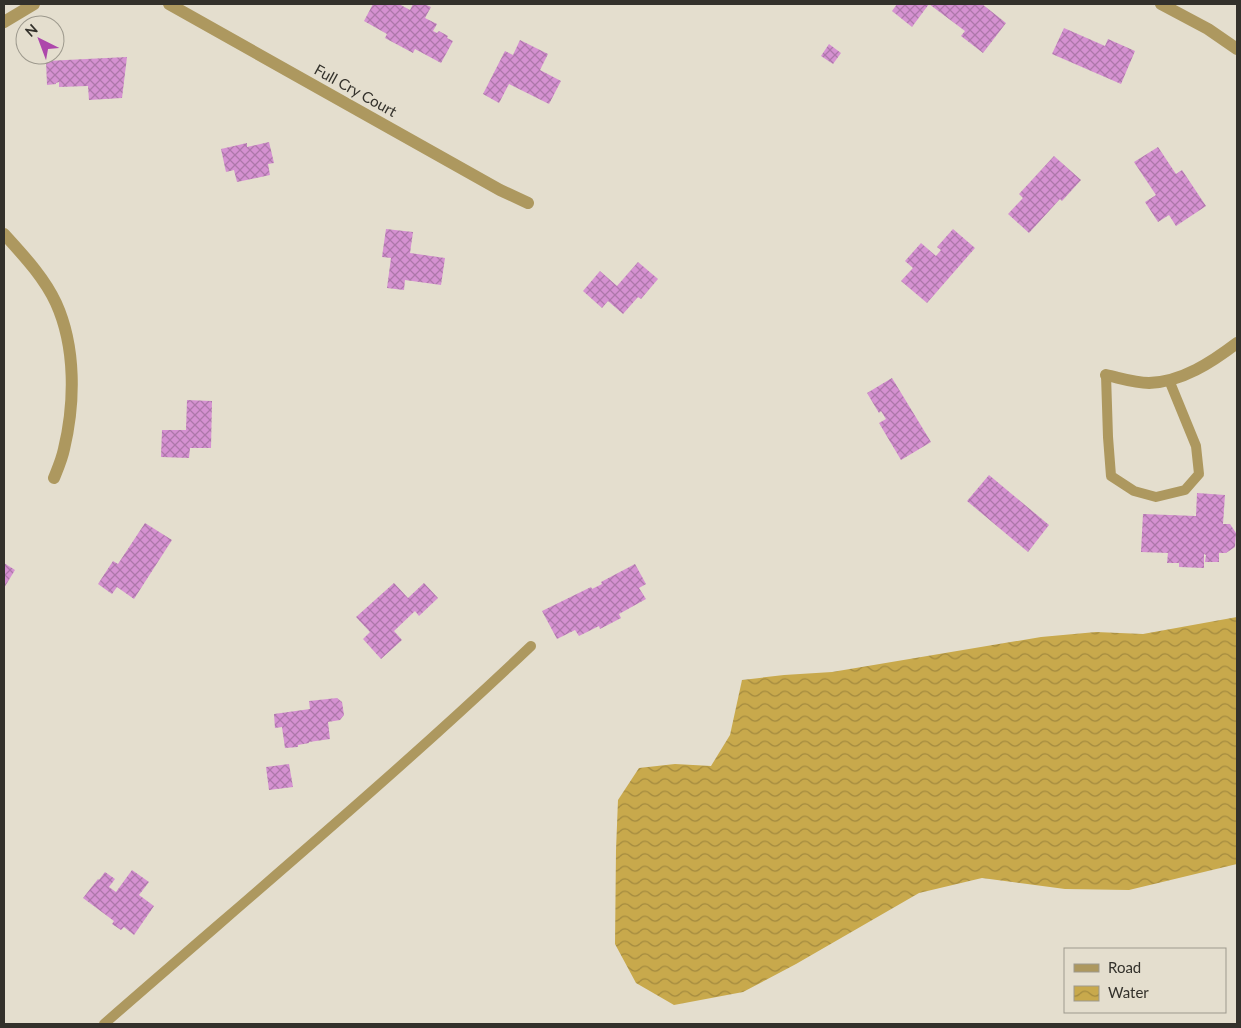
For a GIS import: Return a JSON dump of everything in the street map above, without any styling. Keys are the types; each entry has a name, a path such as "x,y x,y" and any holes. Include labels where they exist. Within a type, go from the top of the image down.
{"street":[{"path":"4,22 34,4"},
{"name":"Full Cry Court","path":"169,4 500,190 528,203"},
{"path":"1161,4 1208,29 1237,48"},
{"path":"4,234 46,284 56,303 68,342 72,383 70,420 64,451 54,478"},
{"path":"1106,375 1148,383 1169,380 1193,371 1214,360 1237,342"}],"lane":[{"path":"1106,375 1111,476 1134,491 1156,497 1185,490 1199,474 1196,446 1169,380"},
{"path":"104,1024 347,814 531,646"}],"water":[{"path":"1237,617 1237,864 1129,890 1065,889 982,878 919,893 796,964 743,992 674,1005 636,983 615,944 618,800 639,768 675,764 711,766 730,735 742,680 832,672 1041,637 1096,632 1143,634"}],"building":[{"path":"373,4 399,4 410,10 413,4 424,4 431,7 425,18 437,24 433,31 437,33 439,31 453,41 441,63 415,49 413,53 385,38 387,34 364,21"},
{"path":"897,4 929,4 912,27 892,11"},
{"path":"929,4 982,4 1006,23 983,53 961,36 965,31"},
{"path":"1064,28 1105,46 1108,39 1135,51 1121,84 1052,54"},
{"path":"520,40 548,54 540,70 561,81 549,104 509,84 499,103 483,94 505,51 513,55"},
{"path":"829,44 841,53 833,64 821,56"},
{"path":"127,57 122,98 89,100 88,86 59,87 59,82 47,85 46,65 65,65 65,60"},
{"path":"269,142 274,163 268,164 270,175 237,182 234,170 226,172 221,149 247,143 247,147"},
{"path":"1158,147 1176,174 1182,170 1206,206 1176,226 1169,215 1158,222 1145,202 1156,195 1134,162"},
{"path":"1054,156 1081,180 1062,201 1060,199 1029,233 1008,214 1023,198 1019,194"},
{"path":"386,229 413,232 410,253 445,258 441,285 405,280 404,290 387,288 391,258 382,257"},
{"path":"953,229 975,248 927,303 901,281 913,268 905,261 921,243 936,256 941,250 937,247"},
{"path":"638,262 658,279 641,299 638,297 623,314 608,301 602,308 583,291 600,271 617,286"},
{"path":"892,378 931,442 901,460 879,423 886,419 881,411 879,413 867,393"},
{"path":"187,400 212,401 211,448 190,448 189,458 161,457 162,430 186,430"},
{"path":"989,475 1049,525 1028,552 967,501"},
{"path":"1197,493 1225,495 1223,524 1230,524 1236,533 1235,547 1226,553 1219,553 1219,562 1205,562 1206,555 1204,554 1204,568 1179,567 1179,563 1167,563 1168,553 1141,552 1143,514 1196,516"},
{"path":"145,523 172,540 134,599 117,587 112,594 98,584 113,561 118,564"},
{"path":"4,563 15,570 4,588"},
{"path":"635,564 646,584 639,588 646,599 619,614 621,618 600,629 599,626 579,636 575,630 557,639 542,611 591,587 592,589 602,584 601,582"},
{"path":"394,583 408,598 424,583 438,598 419,616 415,611 394,631 402,640 381,659 363,639 370,632 356,617"},
{"path":"337,698 342,702 344,715 340,720 328,722 330,739 309,742 298,745 298,747 285,748 282,727 275,728 274,714 310,709 309,701"},
{"path":"289,764 293,787 269,790 266,767"},
{"path":"132,870 149,882 139,895 154,906 134,935 124,927 121,930 112,924 114,921 83,898 105,872 115,879 109,887 116,892"}]}
